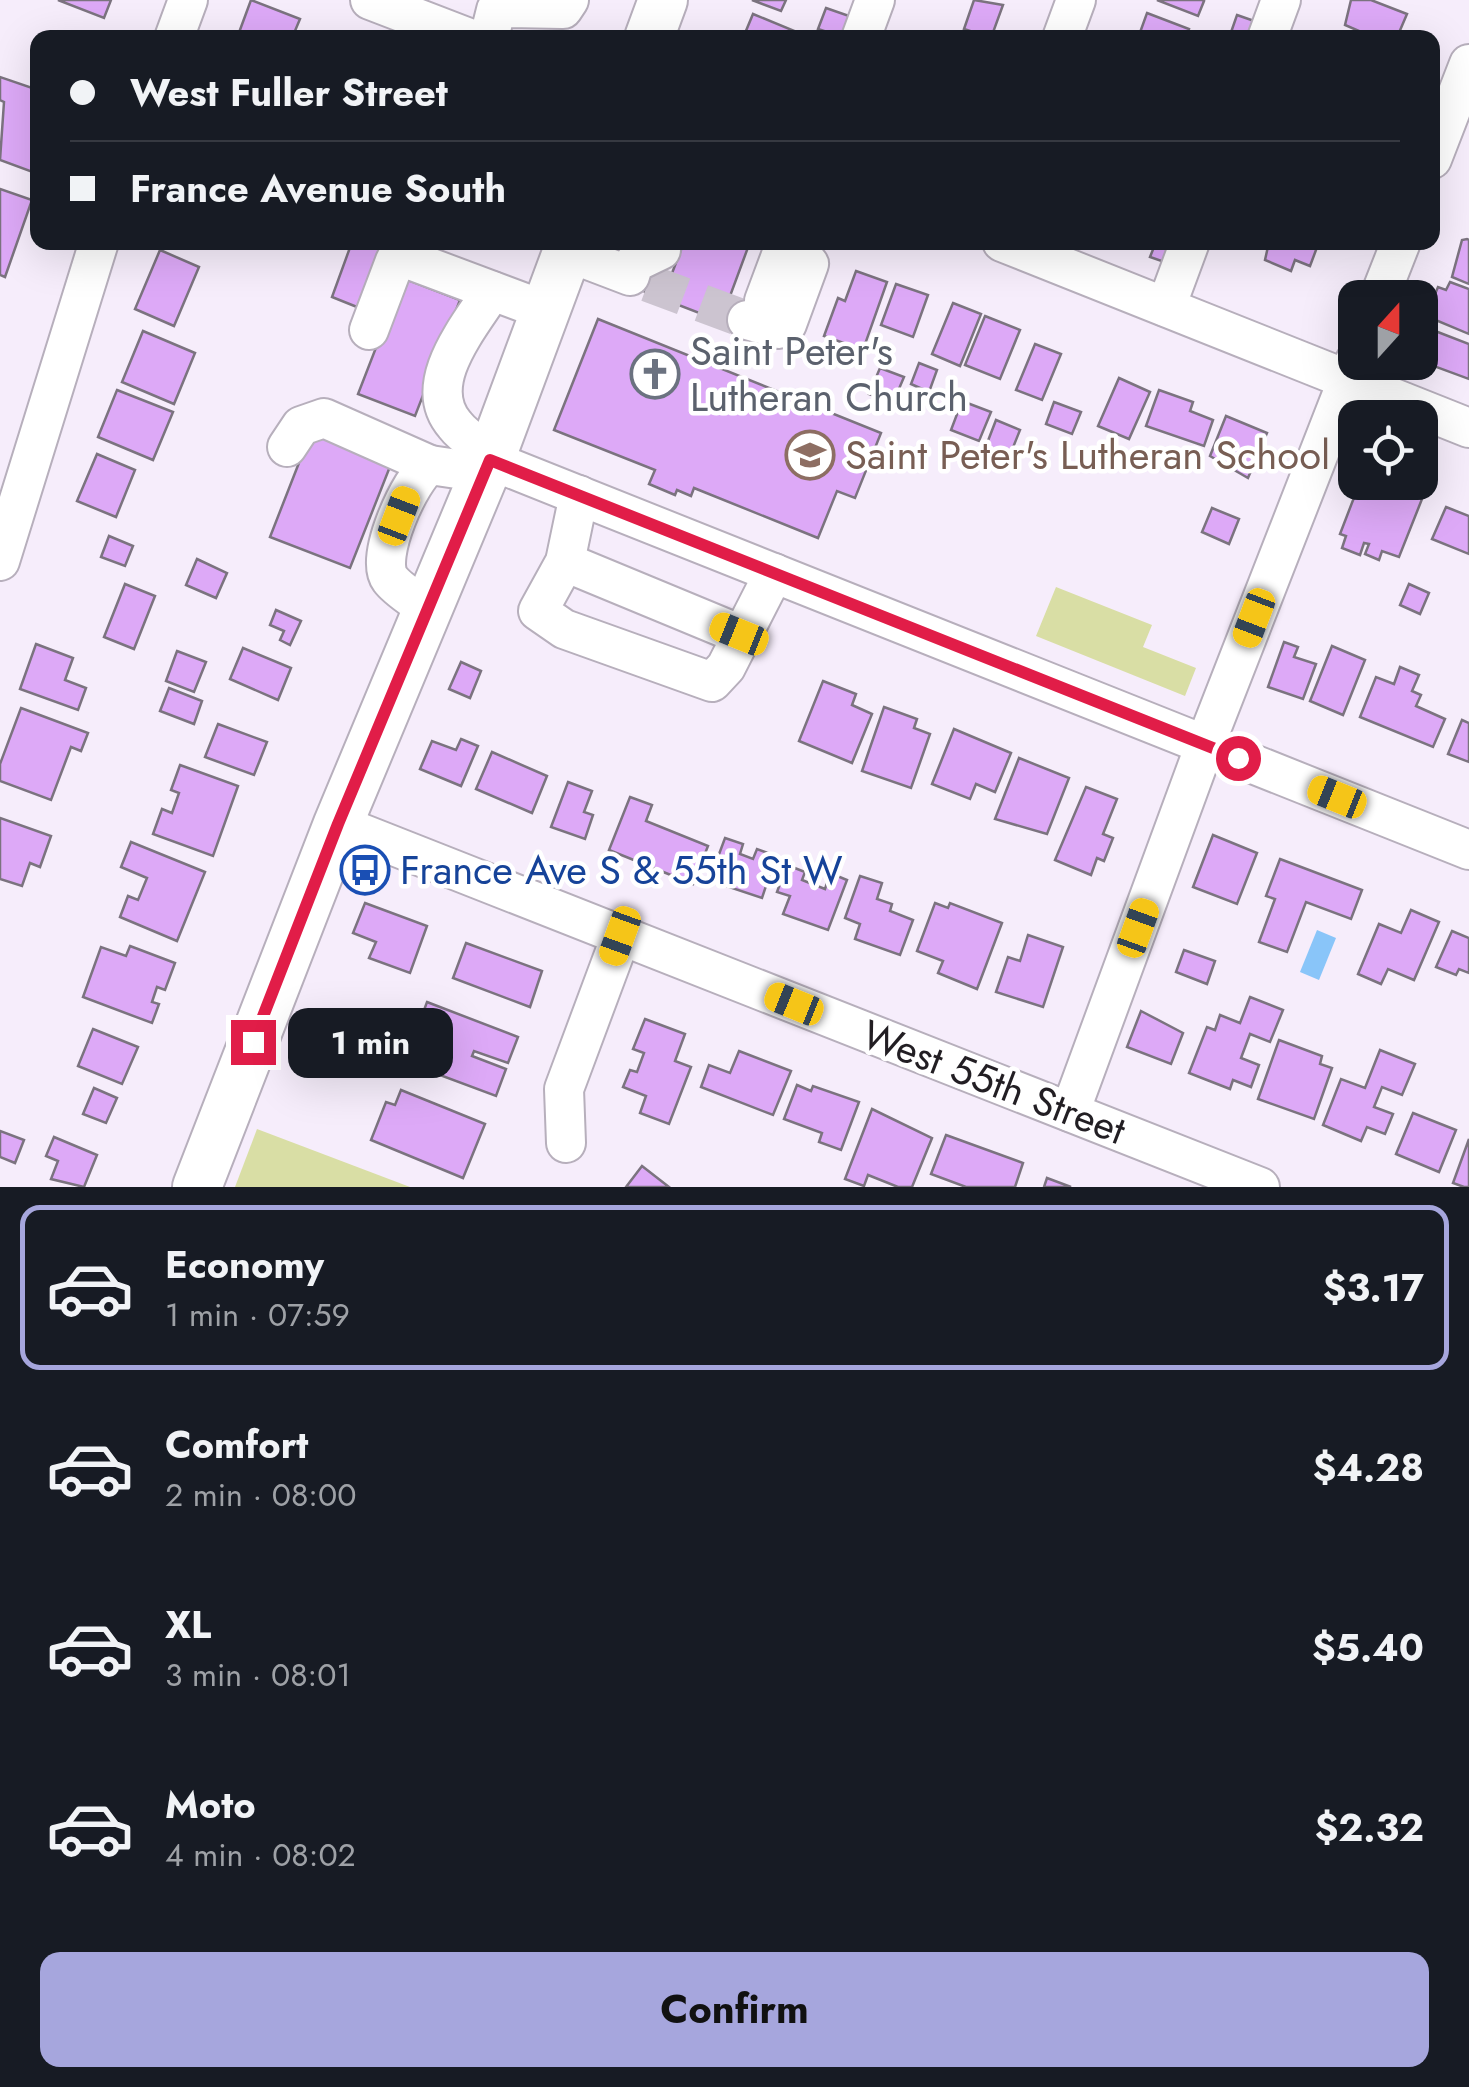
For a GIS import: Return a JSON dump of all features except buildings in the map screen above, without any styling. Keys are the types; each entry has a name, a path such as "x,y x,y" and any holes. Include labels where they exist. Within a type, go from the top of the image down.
{"main road":[{"path":"652,30 664,0"},
{"path":"197,1187 338,824 488,463 568,250"}],"street":[{"path":"177,30 188,0"},
{"path":"370,0 431,11 458,30"},
{"path":"491,30 496,10 563,9 569,0"},
{"path":"863,30 874,0"},
{"path":"1065,30 1076,0"},
{"path":"1270,30 1282,0"},
{"path":"1440,138 1469,64"},
{"path":"0,560 97,250"},
{"path":"587,250 641,259"},
{"path":"756,311 779,330 788,324 809,264 796,250"},
{"path":"1022,250 1166,307 1338,367"},
{"path":"1166,307 1187,250"},
{"path":"1386,280 1397,250"},
{"path":"368,330 395,261 410,260 546,311"},
{"path":"488,463 455,426 441,388 461,340 492,291"},
{"path":"1070,1112 1205,744 1347,380"},
{"path":"1370,380 1469,428"},
{"path":"287,447 301,426 324,418 430,466 488,463 579,495 1469,850"},
{"path":"427,608 390,579 385,566 412,483 430,466"},
{"path":"579,495 565,562 538,610 564,628 706,682 718,680 774,573"},
{"path":"565,562 739,634"},
{"name":"West 55th Street","path":"338,824 1260,1187"},
{"path":"566,1143 564,1089 620,936"}],"green space":[{"path":"1056,587 1152,625 1143,647 1196,668 1185,696 1036,636"},
{"path":"257,1129 410,1187 235,1187"}],"water":[{"path":"1317,930 1336,938 1319,980 1300,972"}],"tunnel":[{"path":"648,283 747,320"}],"place":[{"name":"Saint Peter's Lutheran Church","path":"655,374"},
{"name":"Saint Peter's Lutheran School","path":"810,455"},
{"name":"France Ave S & 55th St W","path":"365,870"}],"route":[{"path":"253,1042 338,824 490,460 1238,758"}]}
